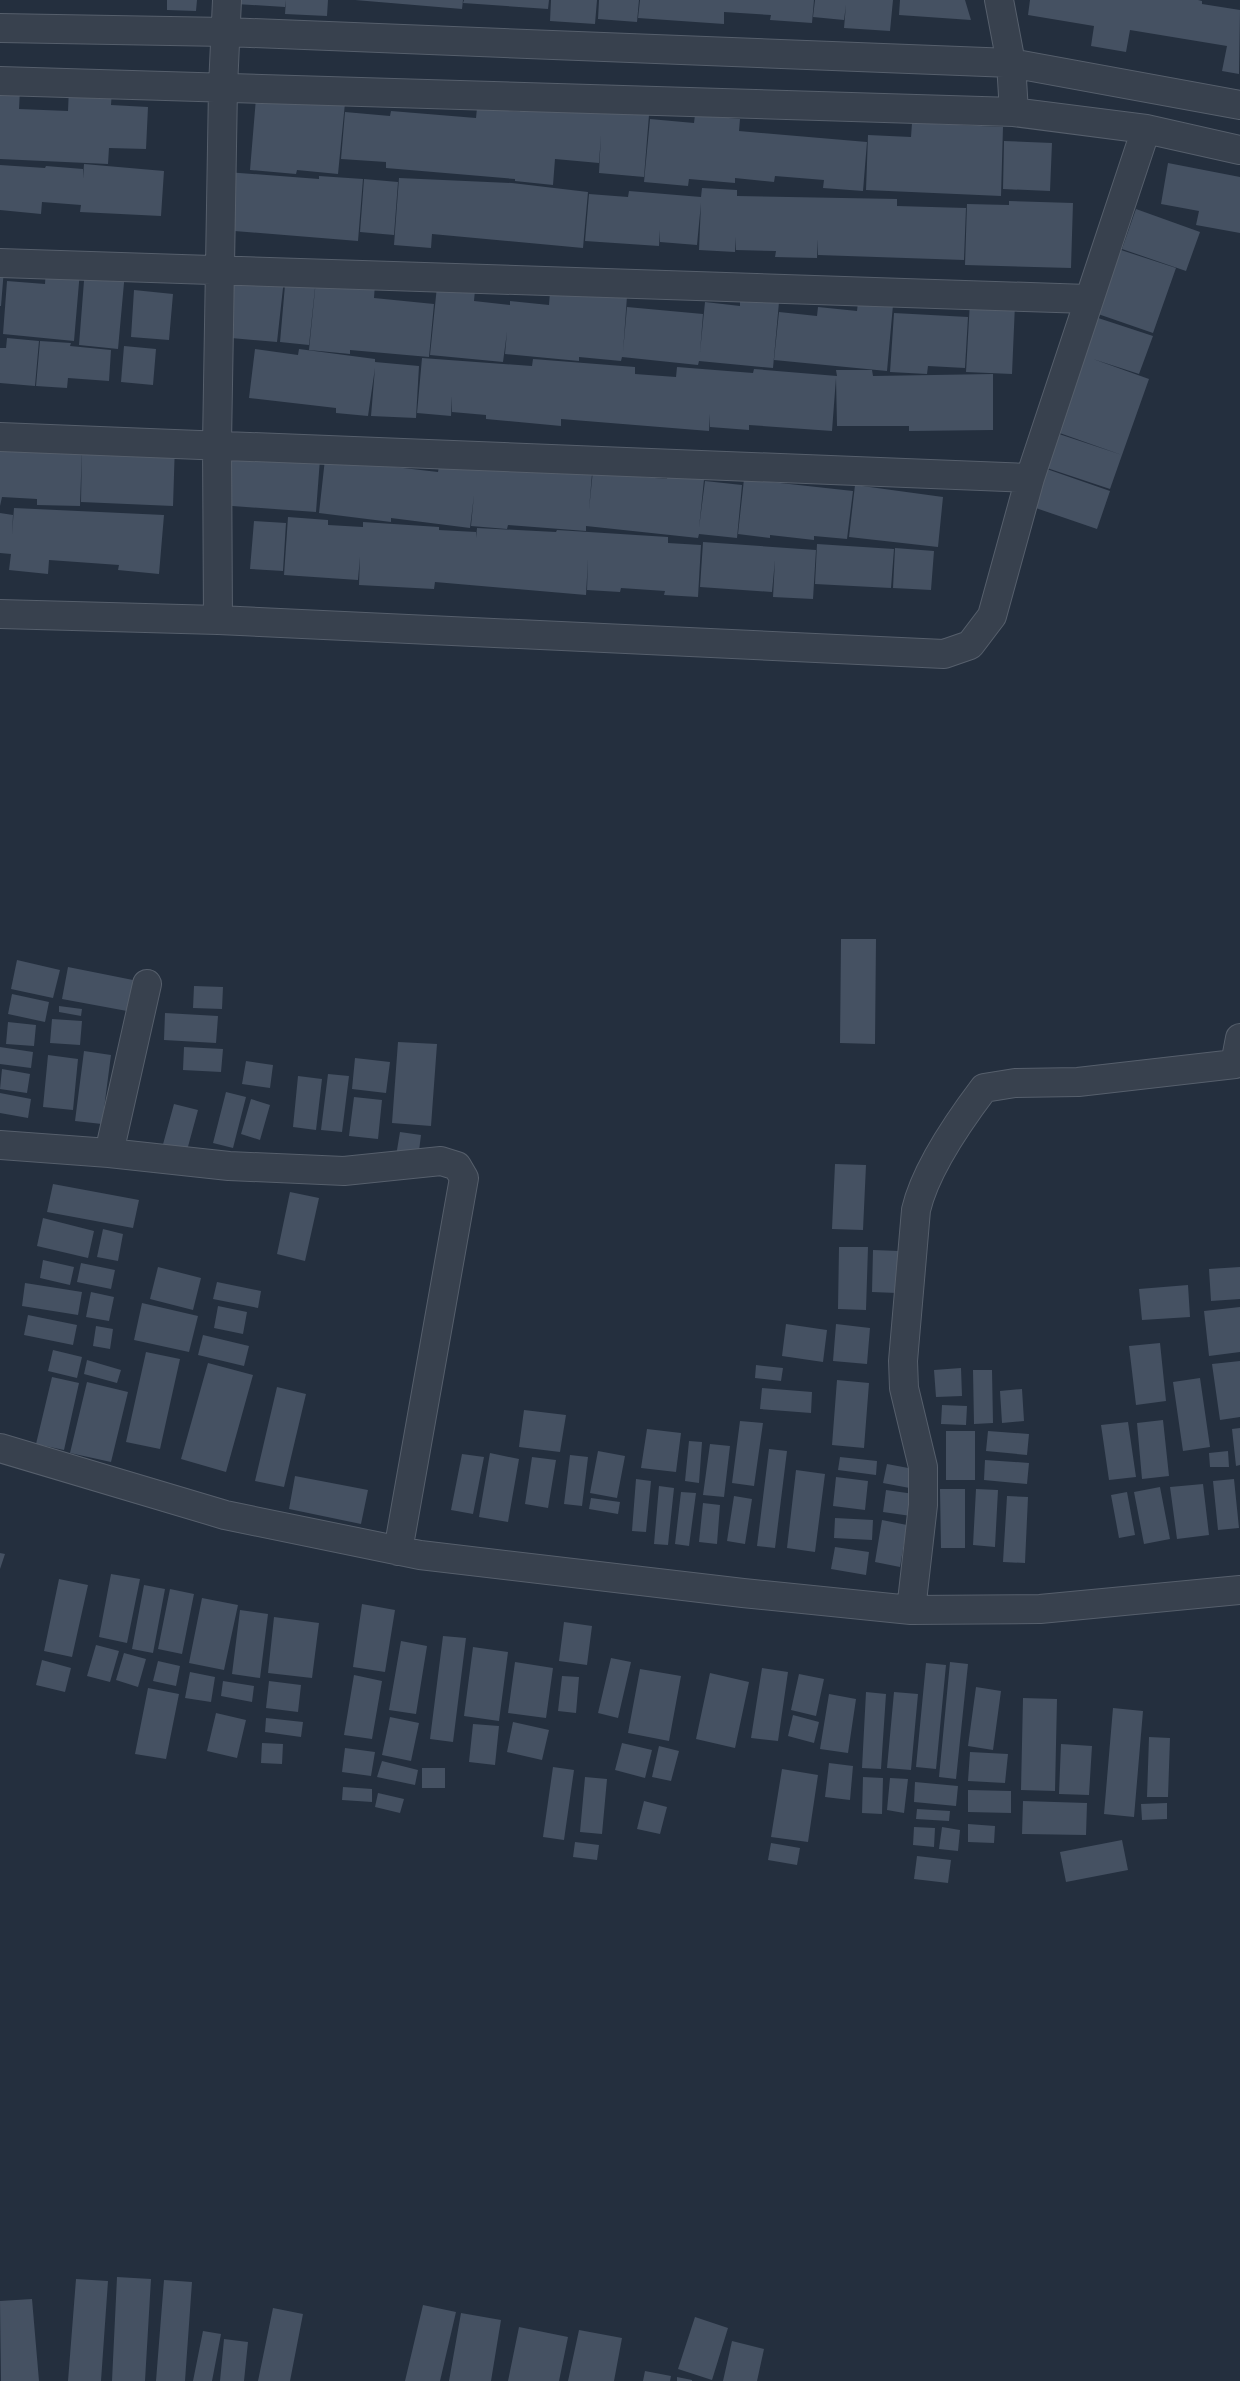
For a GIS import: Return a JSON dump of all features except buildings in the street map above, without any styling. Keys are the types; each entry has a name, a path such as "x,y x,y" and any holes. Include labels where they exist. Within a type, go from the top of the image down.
{"street":[{"path":"218,620 217,444 223,87 227,0"},
{"path":"999,0 1011,63 1014,112"},
{"path":"0,28 226,32 1011,63 1240,105"},
{"path":"0,81 1014,112 1146,129 1240,150"},
{"path":"0,614 218,620 944,654 970,646 992,616 1030,478 1146,129"},
{"path":"0,263 1088,299"},
{"path":"0,437 217,444 1030,478"},
{"path":"109,1153 147,984"},
{"path":"911,1610 923,1505 923,1468 904,1388 903,1361 916,1210 920,1190 966,1111 984,1088 1015,1083 1078,1082 1238,1057"},
{"path":"0,1145 109,1153 229,1166 344,1171 441,1161 457,1166 464,1178 398,1551"},
{"path":"0,1448 225,1515 420,1555 911,1610 1040,1610 1240,1590"}]}
